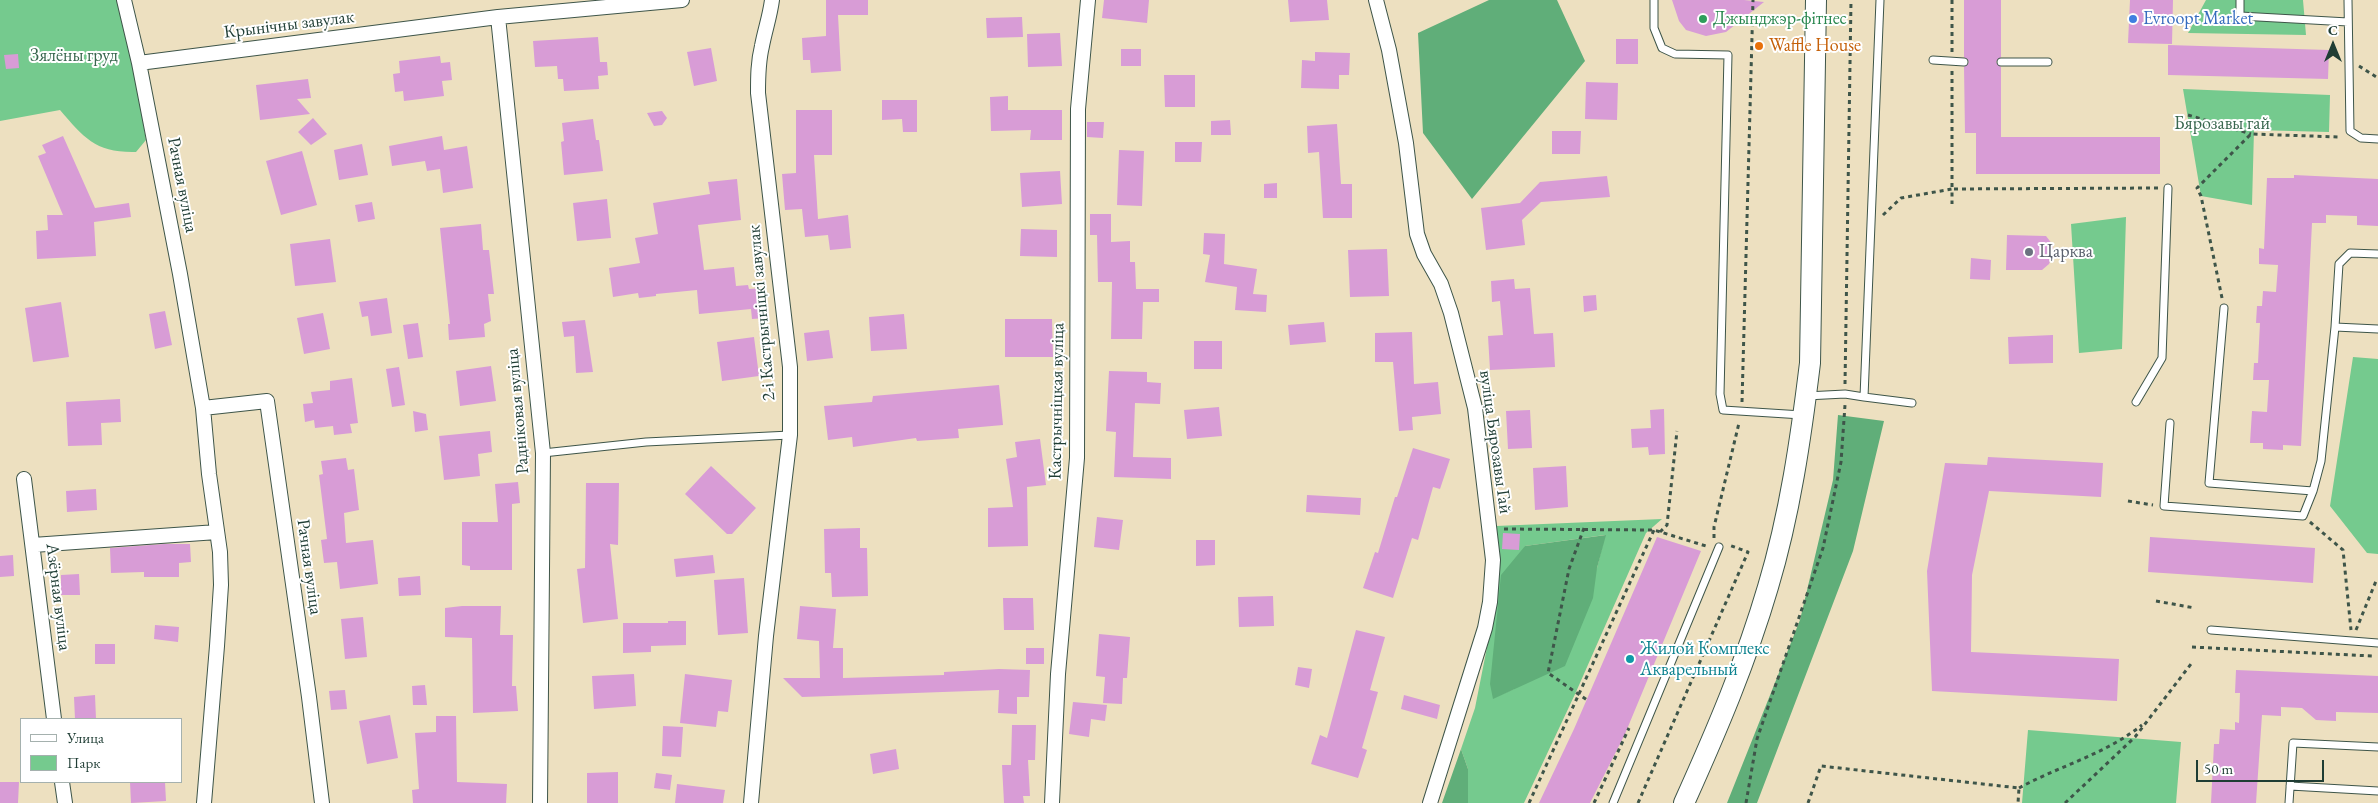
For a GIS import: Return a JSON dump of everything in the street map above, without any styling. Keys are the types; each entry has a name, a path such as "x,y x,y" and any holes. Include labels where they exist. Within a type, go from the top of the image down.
{"main road":[{"path":"1684,803 1726,710 1768,586 1789,501 1810,362 1816,0"}],"street":[{"name":"Рачная вуліца","path":"124,0 139,64 180,274 203,408 209,474 220,552 221,586 204,803"},
{"name":"Крынічны завулак","path":"139,64 498,17 682,0"},
{"name":"2-і Кастрычніцкі завулак","path":"751,803 766,636 790,435 790,367 758,93 758,68 772,0"},
{"name":"Кастрычніцкая вуліца","path":"1052,803 1058,674 1077,458 1078,108 1088,0"},
{"name":"вуліца Бярозавы Гай","path":"1376,0 1389,50 1406,143 1417,234 1424,254 1441,284 1451,313 1475,408 1493,560 1490,602 1485,628 1430,803"},
{"name":"Радніковая вуліца","path":"498,17 543,453 540,803"},
{"name":"Рачная вуліца","path":"203,408 267,401 322,803"},
{"name":"Азёрная вуліца","path":"24,479 54,718"},
{"path":"33,545 217,532"},
{"path":"62,783 65,803"}],"lane":[{"path":"1654,0 1654,28 1662,48 1675,54 1728,55 1720,394 1723,410 1742,411 1804,406 1845,394 1912,403"},
{"path":"1864,397 1880,0"},
{"path":"2240,0 2240,16 2348,22"},
{"path":"2348,0 2350,131 2361,138 2378,139"},
{"path":"1933,60 1964,62"},
{"path":"2001,62 2048,62"},
{"path":"2136,402 2162,358 2168,188"},
{"path":"2170,423 2164,506 2303,516 2321,462 2335,327 2339,264 2350,253 2378,254"},
{"path":"2224,308 2209,483 2312,490"},
{"path":"2335,327 2378,329"},
{"path":"543,453 646,442 790,435"},
{"path":"1612,803 1719,547"},
{"path":"2211,630 2378,642"},
{"path":"2289,803 2293,742 2378,747"},
{"path":"2290,786 2378,791"}],"path":[{"path":"1490,529 1584,528 1654,530 1706,546 1714,539 1714,527 1742,411 1753,0"},
{"path":"1952,0 1952,204"},
{"path":"2348,59 2378,78"},
{"path":"2188,114 2251,134 2361,138"},
{"path":"2224,308 2201,196 2197,188 2251,134"},
{"path":"1871,225 1901,198 1952,189 2168,188"},
{"path":"1660,532 1667,525 1677,431"},
{"path":"2128,501 2164,506"},
{"path":"2303,516 2343,550 2352,640"},
{"path":"1584,528 1569,569 1548,673 1587,700"},
{"path":"1529,803 1580,696 1654,530"},
{"path":"1638,803 1748,552 1714,539"},
{"path":"2352,640 2378,581"},
{"path":"2156,601 2195,608"},
{"path":"2192,647 2378,656"},
{"path":"2065,803 2135,736 2191,664"},
{"path":"1808,803 1821,766 2019,788 2045,774 2126,738 2148,720"},
{"path":"2018,803 2019,788"}],"green space":[{"name":"Зялёны груд","path":"0,0 118,0 129,40 146,140 136,152 122,152 101,147 76,129 60,110 0,121"},
{"path":"1489,0 1557,0 1585,61 1472,199 1423,133 1418,33"},
{"path":"2206,0 2303,0 2306,35 2188,33"},
{"name":"Бярозавы гай","path":"2183,89 2330,95 2329,132 2254,130 2252,205 2201,196"},
{"path":"2126,217 2122,349 2079,353 2071,224"},
{"path":"2353,357 2378,359 2378,554 2367,553 2330,506"},
{"path":"1838,415 1884,421 1853,551 1757,803 1727,803 1800,620 1833,480"},
{"path":"1662,519 1646,533 1576,692 1524,803 1468,803 1468,769 1461,749 1475,708 1493,617 1499,560 1496,526","holes":["1605,535 1597,568 1514,689 1493,698 1525,546"]},
{"path":"1606,535 1597,568 1593,598 1565,666 1493,699 1490,684 1501,575 1525,546"},
{"path":"2028,730 2181,742 2176,803 2022,803"},
{"path":"1461,749 1468,769 1468,803 1442,803"}],"building":[{"path":"826,0 868,0 868,15 838,15 841,71 811,73 810,60 803,60 802,38 826,36"},
{"path":"1104,0 1149,0 1147,23 1102,18"},
{"path":"1288,0 1327,0 1329,20 1290,22"},
{"path":"1672,0 1744,0 1764,2 1726,32 1706,36 1686,30 1679,21"},
{"path":"1964,0 2001,0 2001,57 1996,62 2001,67 2001,137 2160,137 2160,174 1976,174 1976,133 1965,133 1964,67 1969,62 1964,57"},
{"path":"2130,0 2173,0 2172,44 2128,43"},
{"path":"1022,17 1023,37 987,38 986,18"},
{"path":"1060,33 1062,66 1028,67 1027,34"},
{"path":"598,37 600,62 607,62 608,75 598,76 599,89 564,91 563,79 558,79 557,66 535,67 533,41"},
{"path":"1616,39 1638,39 1638,64 1616,64"},
{"path":"2168,45 2329,50 2328,79 2168,75"},
{"path":"711,48 717,81 694,86 687,52"},
{"path":"1121,49 1141,49 1141,66 1121,66"},
{"path":"1315,52 1350,53 1349,75 1339,75 1339,89 1301,88 1302,60 1315,61"},
{"path":"18,54 19,68 6,69 4,55"},
{"path":"440,56 441,63 450,62 452,80 442,81 444,96 404,101 403,91 395,92 393,74 400,73 399,61"},
{"path":"1164,75 1195,75 1195,107 1165,107"},
{"path":"308,79 311,98 297,99 310,114 260,120 256,85"},
{"path":"1586,82 1618,83 1617,120 1585,119"},
{"path":"1008,96 1008,110 1062,110 1062,140 1030,140 1031,130 991,131 990,97"},
{"path":"882,100 917,100 917,132 903,132 902,119 882,120"},
{"path":"796,110 832,110 832,155 814,155 818,219 848,215 851,248 830,250 828,235 805,237 802,209 785,210 782,174 796,173"},
{"path":"662,111 667,118 662,125 654,126 647,113"},
{"path":"313,118 327,134 311,145 298,132"},
{"path":"593,119 596,140 599,140 603,171 564,175 561,142 564,141 562,123"},
{"path":"1230,120 1231,135 1211,135 1211,121"},
{"path":"1087,122 1104,122 1103,138 1087,137"},
{"path":"1337,124 1341,184 1352,184 1352,218 1323,218 1319,152 1308,153 1307,126"},
{"path":"1552,131 1581,131 1580,154 1552,154"},
{"path":"63,136 95,208 129,203 131,217 94,222 96,256 37,259 36,231 48,230 47,215 63,215 38,156 46,153 42,145"},
{"path":"442,136 444,150 467,146 473,188 443,193 440,169 427,171 425,161 392,166 389,146"},
{"path":"1175,142 1202,142 1201,162 1175,162"},
{"path":"362,144 368,175 339,180 334,150"},
{"path":"1119,150 1144,151 1142,206 1117,205"},
{"path":"302,151 317,205 281,215 266,161"},
{"path":"1060,171 1062,204 1022,207 1020,173"},
{"path":"2294,175 2378,179 2378,226 2357,225 2357,216 2326,215 2326,223 2312,223 2301,446 2283,445 2283,450 2263,449 2263,443 2250,443 2252,411 2267,412 2269,380 2253,380 2254,363 2258,363 2260,323 2256,323 2257,306 2262,306 2263,291 2276,292 2278,265 2259,264 2259,248 2264,249 2267,178 2294,178"},
{"path":"1607,176 1610,197 1541,202 1522,220 1525,245 1486,250 1481,208 1520,203 1540,182"},
{"path":"737,179 741,220 698,225 704,270 734,267 736,286 748,285 749,289 762,288 765,318 752,319 751,309 699,314 697,290 656,294 656,296 639,298 638,293 613,297 609,268 640,263 635,238 658,234 653,203 710,194 708,182"},
{"path":"1277,183 1277,198 1264,198 1264,184"},
{"path":"607,199 611,238 577,241 573,203"},
{"path":"372,202 375,219 358,222 355,205"},
{"path":"1090,214 1111,214 1111,242 1130,241 1130,262 1135,262 1136,289 1159,289 1159,302 1143,302 1142,339 1111,339 1112,282 1098,282 1097,235 1090,235"},
{"path":"481,224 483,250 489,250 494,294 488,294 491,321 484,324 485,337 449,340 448,324 450,324 440,228"},
{"path":"1021,229 1057,230 1057,257 1020,256"},
{"path":"1204,233 1225,234 1224,264 1257,269 1253,294 1267,295 1266,312 1235,310 1237,287 1205,282 1210,255 1203,254"},
{"name":"Царква","path":"2007,235 2046,236 2053,245 2053,255 2049,264 2042,270 2006,270"},
{"path":"330,239 336,282 295,286 290,244"},
{"path":"1387,249 1389,296 1350,297 1348,250"},
{"path":"1971,258 1991,260 1990,280 1970,279"},
{"path":"1514,279 1515,289 1530,288 1534,334 1553,333 1555,367 1490,370 1488,336 1503,335 1500,301 1492,302 1491,281"},
{"path":"1596,295 1597,310 1584,312 1583,296"},
{"path":"387,298 392,333 371,336 368,316 362,317 359,302"},
{"path":"61,302 69,357 33,362 25,308"},
{"path":"165,311 172,345 155,349 149,314"},
{"path":"323,313 330,349 304,354 297,318"},
{"path":"904,314 907,349 871,351 869,317"},
{"path":"1005,319 1052,319 1053,357 1005,357"},
{"path":"585,320 593,372 576,373 574,336 564,337 562,322"},
{"path":"1324,322 1326,342 1290,345 1288,325"},
{"path":"418,323 423,357 408,359 403,325"},
{"path":"829,330 833,358 807,361 804,333"},
{"path":"1412,332 1414,384 1438,382 1441,414 1412,417 1413,430 1399,431 1393,362 1375,362 1375,333"},
{"path":"2053,335 2053,363 2009,364 2008,337"},
{"path":"754,337 759,376 722,381 717,342"},
{"path":"1194,341 1222,341 1222,369 1194,369"},
{"path":"491,366 496,401 460,406 456,371"},
{"path":"399,367 405,405 392,407 386,369"},
{"path":"1109,371 1147,372 1147,382 1161,383 1160,404 1135,403 1133,457 1171,458 1171,479 1114,477 1116,432 1106,431"},
{"path":"352,378 358,423 350,424 352,433 334,435 333,426 315,428 314,420 305,422 303,404 313,403 311,392 330,390 330,381"},
{"path":"999,385 1003,425 958,429 959,438 917,441 916,438 853,447 852,437 828,440 824,406 872,402 873,396"},
{"path":"120,399 121,422 101,423 102,445 68,446 66,402"},
{"path":"1219,407 1222,436 1187,439 1184,410"},
{"path":"1664,409 1665,454 1649,455 1648,447 1632,448 1631,429 1651,428 1650,410"},
{"path":"1530,410 1532,448 1508,449 1506,411"},
{"path":"413,411 426,414 428,430 415,432"},
{"path":"490,431 492,452 478,454 480,476 444,480 439,436"},
{"path":"1040,439 1046,485 1027,487 1028,546 988,547 988,508 1013,507 1006,459 1017,457 1015,442"},
{"path":"1413,448 1450,459 1440,489 1433,487 1418,540 1412,538 1393,598 1363,588 1375,552 1378,553 1395,497 1397,497"},
{"path":"1988,457 2103,463 2101,497 1989,491 1972,575 1971,652 2119,659 2117,701 1932,691 1927,571 1945,463 1987,465"},
{"path":"346,458 348,470 354,469 359,510 344,513 346,543 373,540 378,584 340,589 337,562 324,563 321,540 327,539 319,475 323,474 321,461"},
{"path":"711,466 756,508 732,534 727,534 685,494"},
{"path":"1566,466 1568,507 1535,510 1533,468"},
{"path":"518,482 520,503 512,504 512,570 470,570 470,566 462,565 462,522 498,522 495,484"},
{"path":"586,483 619,483 618,545 610,544 618,619 583,623 577,569 585,568"},
{"path":"96,489 97,510 67,512 66,491"},
{"path":"1307,495 1361,498 1360,515 1306,512"},
{"path":"1097,517 1123,520 1119,550 1094,547"},
{"path":"860,528 860,548 867,548 868,596 832,597 831,573 825,573 824,529"},
{"path":"1503,533 1520,534 1519,550 1502,549"},
{"name":"Жилой Комплекс Акварельный","path":"1657,537 1701,551 1625,734 1590,803 1539,803 1574,729"},
{"path":"2150,537 2315,548 2313,583 2148,572"},
{"path":"1196,540 1215,540 1215,565 1196,566"},
{"path":"190,544 191,562 179,563 179,577 144,577 144,572 111,573 110,548"},
{"path":"13,555 14,576 0,577 0,556"},
{"path":"713,555 715,573 676,577 674,559"},
{"path":"79,574 80,595 61,595 61,575"},
{"path":"420,576 421,595 399,596 398,578"},
{"path":"744,578 748,633 718,635 714,580"},
{"path":"1273,596 1274,626 1239,627 1238,597"},
{"path":"1003,598 1033,598 1034,630 1004,630"},
{"path":"501,606 500,635 513,635 512,686 516,686 518,711 473,713 472,638 445,637 445,608"},
{"path":"800,606 836,609 833,648 843,648 843,678 944,675 944,672 999,669 1030,670 1029,697 1017,697 1017,714 998,713 999,690 802,697 783,678 820,678 819,641 797,639"},
{"path":"363,617 367,657 345,659 341,619"},
{"path":"668,621 686,621 686,645 651,646 651,652 623,653 623,623 668,623"},
{"path":"155,625 179,627 178,642 154,639"},
{"path":"1356,630 1385,637 1370,690 1378,692 1362,748 1367,750 1358,778 1311,764 1320,735 1327,738"},
{"path":"1099,634 1130,637 1127,678 1123,678 1122,704 1103,703 1105,677 1096,676"},
{"path":"95,644 115,644 115,664 95,664"},
{"path":"1026,648 1044,648 1044,664 1026,664"},
{"path":"1298,667 1312,669 1309,688 1295,685"},
{"path":"2236,670 2378,676 2378,713 2336,712 2336,721 2316,720 2302,708 2281,707 2281,716 2262,715 2256,803 2211,803 2214,744 2219,744 2220,729 2235,730 2235,722 2239,723 2240,693 2235,693"},
{"path":"634,674 636,706 594,709 592,676"},
{"path":"685,674 732,680 728,712 718,711 716,727 680,723"},
{"path":"425,685 427,705 413,705 412,686"},
{"path":"345,690 347,709 331,710 329,691"},
{"path":"95,695 96,718 75,718 74,697"},
{"path":"1404,695 1440,705 1437,719 1401,709"},
{"path":"1073,702 1107,705 1105,721 1091,719 1089,737 1069,734"},
{"path":"390,715 398,758 367,764 359,721"},
{"path":"436,716 456,716 457,782 507,784 506,803 413,803 412,790 419,789 415,733 436,732"},
{"path":"1012,725 1036,725 1035,760 1028,760 1030,796 1023,796 1024,803 1004,803 1002,765 1011,765"},
{"path":"663,726 683,727 681,757 662,756"},
{"path":"896,749 899,769 873,774 870,754"},
{"path":"618,772 618,803 587,803 587,773"},
{"path":"656,773 672,775 670,790 654,788"},
{"path":"0,782 19,782 18,803 0,803"},
{"path":"130,783 165,783 166,801 131,803"},
{"path":"677,784 725,790 723,803 675,803"}],"place":[{"name":"Джынджэр-фітнес","path":"1703,19"},
{"name":"Evroopt Market","path":"2133,19"},
{"name":"Waffle House","path":"1759,46"},
{"name":"Царква","path":"2029,252"},
{"name":"Жилой Комплекс Акварельный","path":"1630,659"}]}
